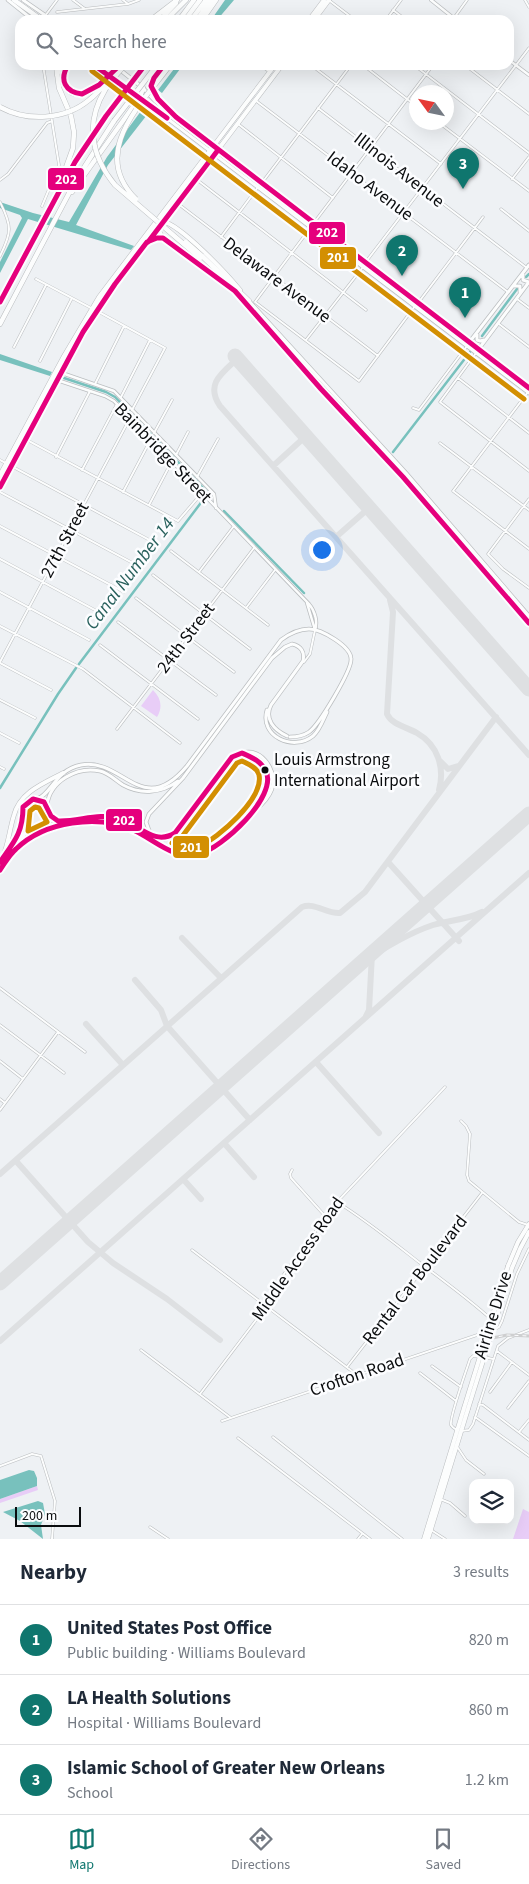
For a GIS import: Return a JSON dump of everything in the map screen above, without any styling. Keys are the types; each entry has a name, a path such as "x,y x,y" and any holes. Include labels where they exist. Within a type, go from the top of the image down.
{"highway":[{"path":"14,0 38,15"},
{"path":"166,15 178,0"},
{"path":"158,15 178,0"},
{"path":"168,15 186,0"},
{"path":"183,15 194,0"},
{"path":"189,15 200,0"},
{"path":"195,15 206,0"},
{"path":"200,15 211,0"},
{"path":"206,15 216,0"},
{"path":"50,209 74,148 71,116 59,88 56,70"},
{"path":"57,77 60,70"},
{"path":"64,70 64,85 70,92 78,94 93,89 116,70"},
{"path":"120,70 106,88 97,109 94,128 95,154 106,174 115,184 201,257 235,291"},
{"path":"0,302 75,162 140,70"},
{"path":"0,324 59,212 90,158 114,121 153,70"},
{"path":"160,70 152,81 151,86 154,94 176,117"},
{"path":"166,70 125,128 118,147 118,169 122,182 130,194 249,301"},
{"path":"0,107 16,114 34,117 68,112 88,101 101,90 113,73"},
{"path":"59,212 140,97 144,88"},
{"path":"131,108 138,102 146,102"}],"main road":[{"path":"8,0 27,15"},
{"path":"22,0 40,15"},
{"path":"317,15 324,0"},
{"path":"314,15 330,0"},
{"path":"319,15 330,0"},
{"path":"123,70 144,88 154,101 176,117 212,149"},
{"path":"58,371 117,282 277,70"},
{"path":"255,100 278,70"},
{"path":"106,72 260,185 351,258 364,265 529,391"},
{"path":"0,475 25,439 58,371 92,308 124,263 270,72"},
{"path":"240,112 241,119"},
{"path":"186,192 189,183 195,175 194,172"},
{"path":"171,210 169,217 172,225"},
{"path":"156,221 163,221 172,225 214,262 406,473 529,616"},
{"path":"156,221 158,228 166,239 235,291 321,389 403,477 529,623"},
{"path":"312,226 329,236 406,299 425,309 468,344"},
{"path":"147,242 158,237 166,239"},
{"path":"136,248 134,253 138,254"},
{"path":"117,282 126,267 124,263"},
{"path":"477,351 529,282 524,281 522,278 526,268"},
{"path":"468,344 526,268"},
{"path":"512,286 520,286 518,297"},
{"path":"478,331 477,340 486,339"},
{"path":"0,487 8,464 54,380"},
{"path":"1,860 10,840 15,811 30,791 78,766 90,764 108,769 140,787 156,787 170,782 179,776 187,766 281,640 289,634 299,631 315,630 344,646 350,654 351,662 319,729 308,739 298,742 288,742 280,739 267,726 265,719 266,711 302,664 303,653 295,645 288,645 275,655 180,782 147,816 146,826 152,835"},
{"path":"275,699 269,708 269,718 275,729 289,737 305,735 313,729 323,715 340,684"},
{"path":"15,849 38,833 64,826 96,821 110,822 135,831 166,850 190,855 200,854 223,841 249,816 267,787 268,775 259,762 242,753 232,757 227,762 177,831 168,838 160,839 120,819 99,817 61,822 55,820 49,813 47,805 48,797 59,783 78,771 100,771 132,789 150,792 173,785 188,770"},
{"path":"1,860 20,832 23,819 22,811 25,803 42,797 63,773"},
{"path":"37,799 47,805"},
{"path":"44,824 49,813"},
{"path":"23,819 32,826"},
{"path":"0,870 32,826 44,824 64,826"},
{"name":"Airline Drive","path":"438,1500 518,1242 529,1225"},
{"name":"Airline Drive","path":"510,1267 529,1232"},
{"path":"428,1539 438,1500"},
{"path":"424,1539 438,1500"}],"street":[{"path":"45,15 57,0"},
{"path":"73,0 85,9"},
{"path":"123,0 128,4"},
{"path":"57,12 128,4 139,0"},
{"path":"330,0 349,15"},
{"path":"390,15 401,0"},
{"path":"430,0 450,15"},
{"path":"458,15 467,0"},
{"path":"525,0 529,7"},
{"path":"393,10 400,15"},
{"path":"514,68 529,48"},
{"path":"516,65 529,75"},
{"path":"42,206 58,168 45,70"},
{"path":"318,70 441,164"},
{"path":"221,237 347,70"},
{"path":"370,70 408,99"},
{"path":"421,70 529,153"},
{"path":"429,70 256,302 359,381 483,217"},
{"path":"471,70 529,114"},
{"path":"306,341 512,70"},
{"name":"Idaho Avenue","path":"255,100 508,292"},
{"name":"Illinois Avenue","path":"318,108 526,268"},
{"path":"0,180 9,172 47,123 52,121"},
{"path":"237,124 333,198"},
{"path":"448,130 529,191"},
{"path":"512,179 529,157"},
{"path":"196,179 366,310"},
{"path":"0,202 9,222 10,233 0,256"},
{"name":"Delaware Avenue","path":"176,204 378,356"},
{"path":"501,209 529,231"},
{"path":"36,279 165,349 132,410"},
{"path":"14,347 47,285"},
{"path":"518,297 529,308"},
{"path":"40,361 72,298"},
{"path":"498,323 529,347"},
{"path":"95,384 124,326"},
{"path":"121,397 150,340"},
{"path":"413,408 419,410 468,344"},
{"path":"477,351 440,402 529,471"},
{"name":"Bainbridge Street","path":"58,371 111,389 121,397 214,494 216,508"},
{"path":"457,377 529,433"},
{"name":"Bainbridge Street","path":"54,380 105,396 117,404 306,601 314,613 315,630"},
{"path":"56,456 90,391"},
{"path":"529,391 453,491 529,549"},
{"path":"154,433 172,400"},
{"path":"82,470 117,404"},
{"name":"27th Street","path":"0,662 130,418"},
{"path":"176,455 188,432"},
{"path":"25,439 178,521 202,493"},
{"path":"124,492 151,439"},
{"path":"197,477 218,439"},
{"path":"440,443 529,510"},
{"path":"0,460 157,544"},
{"path":"149,505 172,461"},
{"path":"0,492 142,568"},
{"path":"529,500 488,554 503,569 529,588"},
{"path":"0,526 124,592"},
{"path":"198,572 234,526"},
{"name":"24th Street","path":"117,729 254,548"},
{"path":"171,551 268,625"},
{"path":"0,560 106,616"},
{"path":"246,608 275,569"},
{"path":"153,575 250,649"},
{"path":"0,592 89,640"},
{"path":"136,598 234,672"},
{"path":"118,622 216,695"},
{"path":"0,626 83,669 180,743"},
{"path":"302,664 310,654 315,630"},
{"path":"100,645 198,719"},
{"path":"0,662 51,690"},
{"path":"0,700 35,718"},
{"path":"0,733 19,744"},
{"path":"0,766 4,769"},
{"path":"0,988 85,1052"},
{"path":"0,1025 64,1073"},
{"path":"0,1110 58,1032"},
{"path":"0,1062 23,1079"},
{"name":"Middle Access Road","path":"200,1394 267,1306 284,1274 336,1202 445,1087"},
{"path":"0,1099 5,1103"},
{"path":"461,1121 470,1134 468,1179 482,1193 519,1222 529,1225"},
{"path":"292,1170 291,1178 326,1216"},
{"name":"Rental Car Boulevard","path":"347,1367 482,1193"},
{"path":"336,1202 356,1214 425,1266 485,1312 493,1321 503,1317 517,1274 529,1249"},
{"path":"192,1250 357,1375"},
{"name":"Crofton Road","path":"222,1421 493,1330 499,1327 503,1317"},
{"path":"493,1359 472,1356 450,1422 452,1427 459,1430 469,1430 475,1417 496,1350 503,1342 529,1330"},
{"path":"525,1332 529,1336"},
{"path":"142,1350 231,1418"},
{"path":"496,1350 529,1375"},
{"path":"490,1392 512,1362"},
{"path":"432,1366 461,1387"},
{"path":"420,1373 456,1401"},
{"path":"508,1408 529,1381"},
{"path":"479,1404 484,1405 529,1440"},
{"path":"475,1417 529,1456"},
{"path":"520,1432 529,1420"},
{"path":"238,1438 370,1539"},
{"path":"273,1438 402,1539"},
{"path":"454,1444 466,1460 484,1474"},
{"path":"0,1466 32,1454 41,1456 55,1501 52,1539"},
{"path":"438,1500 450,1503 465,1516"},
{"path":"150,1527 168,1539"},
{"path":"431,1530 445,1539"},
{"path":"358,1539 362,1534"}],"shaded area":[{"path":"153,690 158,696 160,703 157,717 141,706"},
{"path":"37,1486 38,1490 0,1503 0,1499"},
{"path":"523,1509 529,1512 529,1539 513,1539"}],"water":[{"path":"225,0 234,0 221,15 214,15"},
{"path":"173,70 179,70 162,93 158,90"},
{"path":"144,107 150,111 108,165 76,225 134,246 131,250 28,219 0,273 0,262 22,218 20,215 0,208 0,202 69,222 107,157"},
{"path":"0,354 52,372 50,376 0,360"},
{"path":"29,1470 34,1471 37,1478 37,1486 0,1499 0,1480"},
{"path":"38,1501 43,1503 45,1514 41,1525 43,1539 20,1521 3,1512"}],"waterway":[{"path":"526,277 529,274"},
{"path":"482,336 517,289"},
{"path":"393,452 470,352"},
{"path":"61,377 106,392 115,397 211,496"},
{"name":"Canal Number 14","path":"79,664 203,500"},
{"path":"224,511 304,593"},
{"name":"Canal Number 14","path":"0,788 76,668"}],"taxiway":[{"path":"237,359 221,374 215,385 214,391 220,406 529,755"},
{"path":"273,466 306,436"},
{"path":"336,537 369,508"},
{"path":"390,600 393,612 387,714 392,721 424,738 435,751 441,774 439,790"},
{"path":"0,1174 302,907 311,906 340,913 365,892 496,717"},
{"path":"440,761 448,769 458,766"},
{"path":"388,862 459,941"},
{"path":"0,1341 529,873"},
{"path":"358,966 385,948 413,933 433,925 470,917 482,912"},
{"path":"182,938 221,978"},
{"path":"366,1016 369,1010 372,954"},
{"path":"135,980 161,1010 167,1026 250,1120"},
{"path":"86,1024 123,1065"},
{"path":"316,1062 379,1133"},
{"path":"224,1143 254,1177"},
{"path":"16,1161 88,1242 113,1263 167,1299 220,1340"},
{"path":"183,1179 201,1199"}],"runway":[{"path":"235,356 529,689"},
{"path":"0,1283 529,814"}],"railway":[{"path":"483,1340 507,1335 529,1336"}],"transit line":[{"name":"202","path":"65,70 65,84 71,91 82,94 99,85 115,70"},
{"name":"202","path":"101,70 167,118"},
{"name":"202","path":"0,302 75,162 106,116 141,70"},
{"name":"202","path":"160,70 151,86 158,99 176,117 529,388"},
{"name":"201","path":"92,71 524,399"},
{"name":"202","path":"148,242 218,150"},
{"name":"202","path":"0,487 83,332 115,284 147,242 163,238 235,291 321,389 403,477 529,623"},
{"name":"202","path":"0,862 19,831 23,807 33,799 44,802 51,816 58,821 104,816 112,817 121,819 147,833 160,837 175,833 232,757 242,753 259,762 266,771 268,782 264,794 246,820 221,842 199,854 190,855 173,852 141,834 119,825 104,822 72,823 57,826 28,839 9,856 0,870"},
{"name":"201","path":"242,761 255,768 259,775 259,784 247,806 228,827 199,846 186,847 172,843 181,838 237,763 242,761"},
{"name":"201","path":"35,807 39,808 47,822 28,831 30,811 35,807"}],"place":[{"name":"Islamic School of Greater New Orleans","path":"463,189"},
{"name":"LA Health Solutions","path":"402,276"},
{"name":"United States Post Office","path":"465,318"},
{"name":"Louis Armstrong International Airport","path":"265,770"}]}
